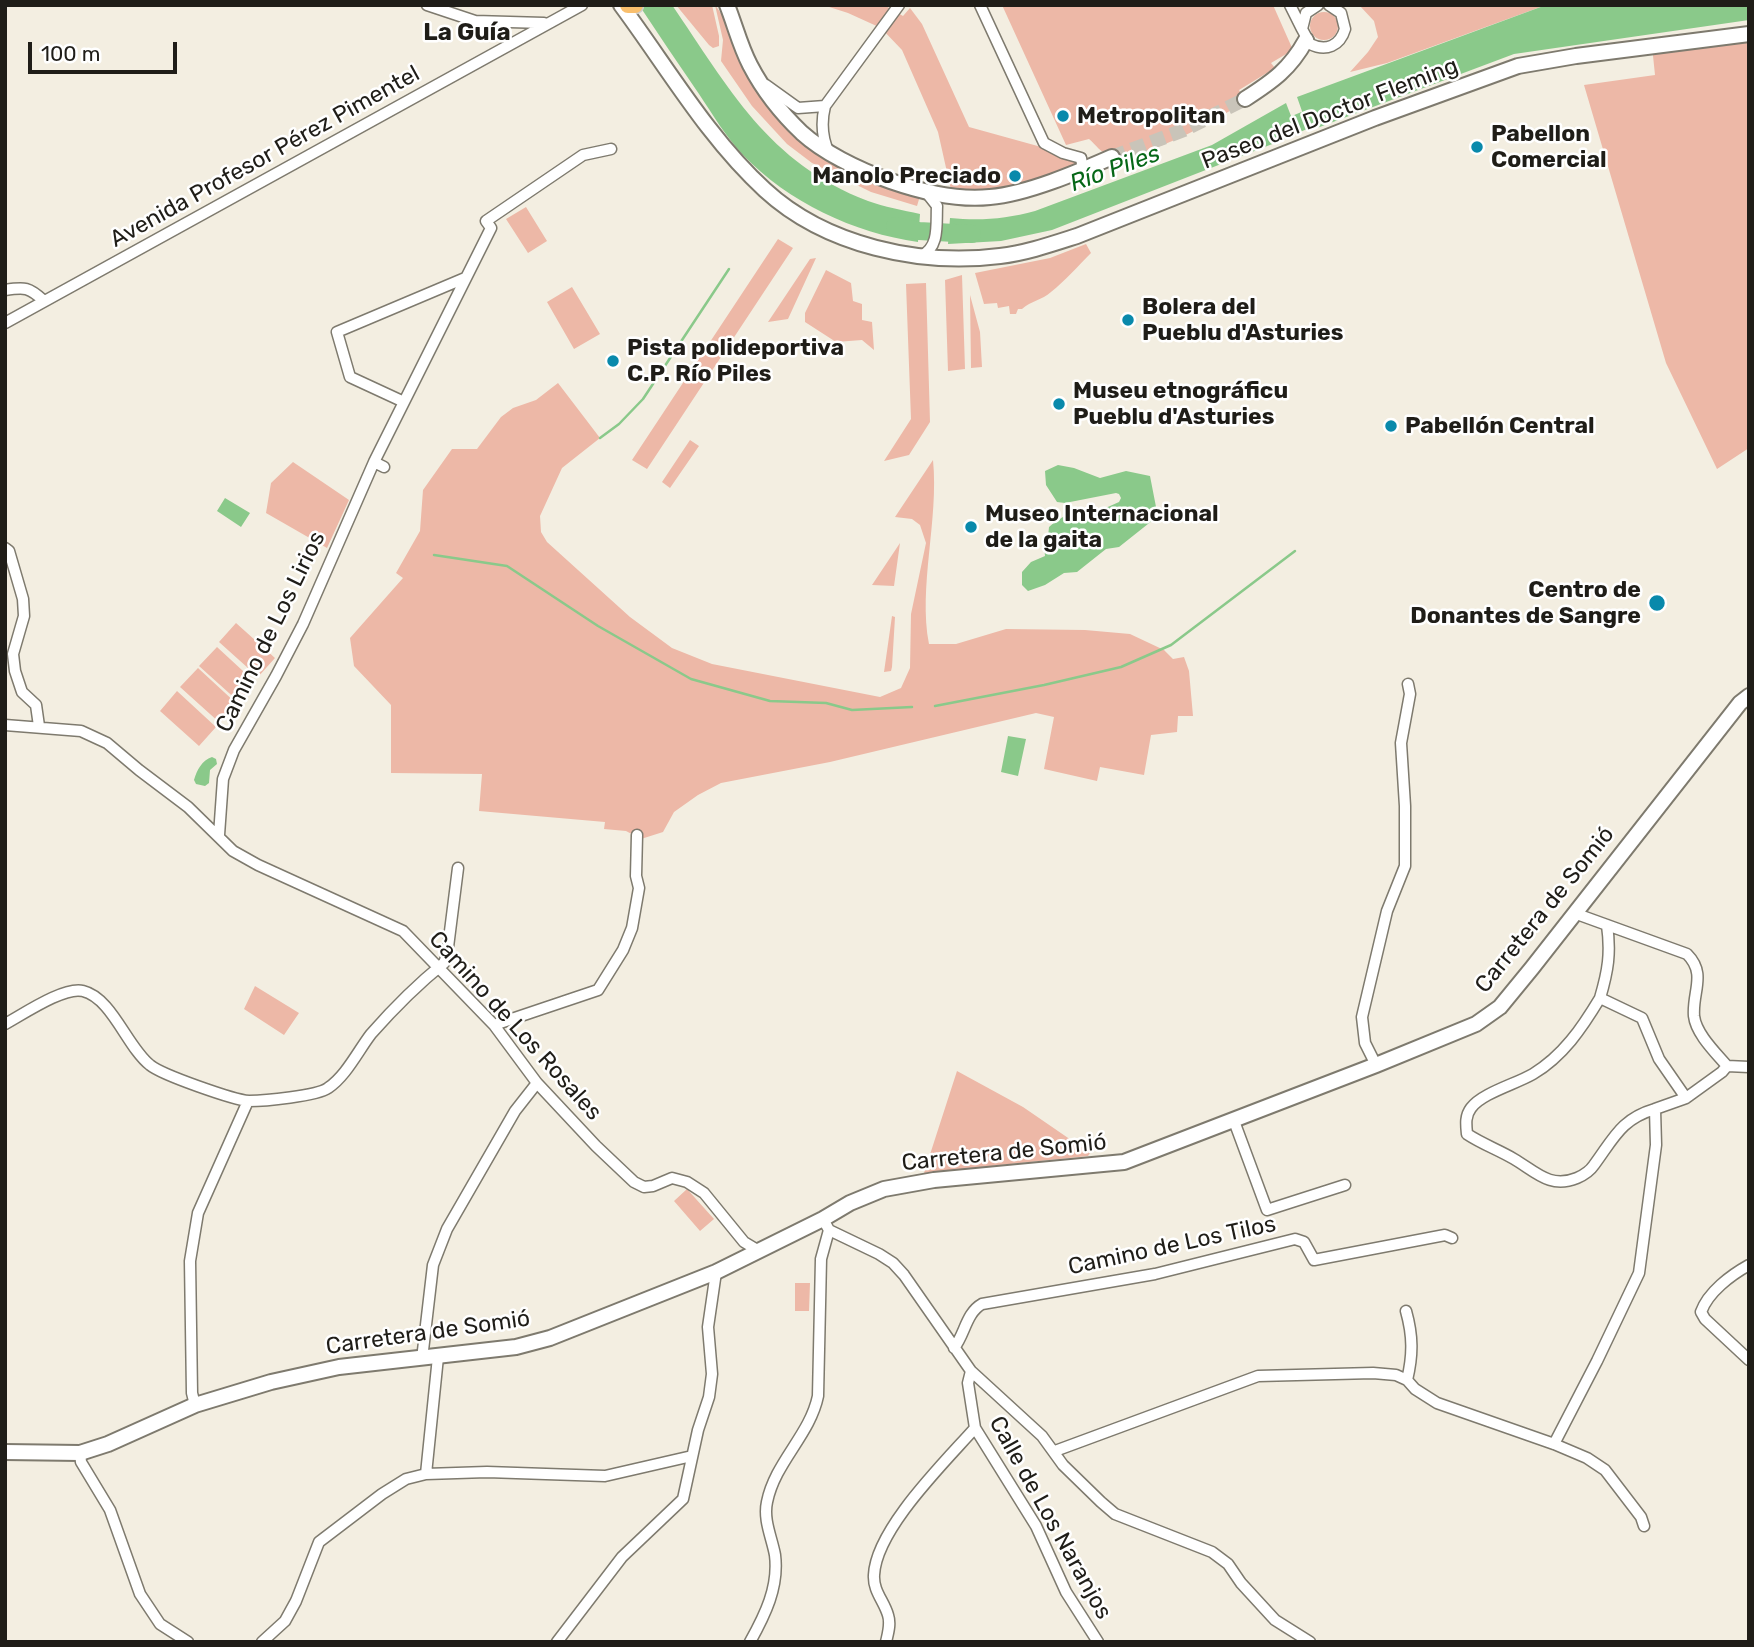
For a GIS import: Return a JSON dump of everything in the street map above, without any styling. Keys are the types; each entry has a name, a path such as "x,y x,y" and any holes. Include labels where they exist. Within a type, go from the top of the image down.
{"street":[{"path":"427,5 475,21 548,23"},
{"name":"Avenida Profesor Pérez Pimentel","path":"5,323 582,5"},
{"name":"Paseo del Doctor Fleming","path":"621,5 734,159 766,191 788,208 836,234 892,252 946,258 999,256 1077,236 1375,118 1518,66 1749,34"},
{"path":"727,5 749,64 783,113 803,134 829,153 888,180 926,192 990,197 1083,170 1111,157"},
{"path":"829,153 822,132 825,106 899,5"},
{"path":"980,5 1044,143 1080,158 1083,170"},
{"path":"1290,5 1304,34 1315,46 1326,48 1341,39 1345,29 1344,18 1337,9 1329,5"},
{"path":"1245,99 1278,77 1296,59 1304,34 1306,13 1318,5"},
{"path":"756,76 798,108 825,106"},
{"name":"Camino de Los Lirios","path":"219,835 223,779 234,750 303,624 379,464 404,402 491,227 486,222 583,155 611,149"},
{"path":"921,256 928,253 934,245 937,206 926,192"},
{"path":"934,245 946,258"},
{"path":"404,402 350,377 337,331 465,278"},
{"path":"5,290 24,287 35,292 44,301"},
{"path":"7,550 23,599 24,615 13,654 15,671 22,692 36,705 39,726"},
{"path":"1376,1065 1365,1043 1362,1017 1387,911 1405,866 1401,743 1410,694 1408,684"},
{"name":"Carretera de Somió","path":"5,1452 80,1453 108,1444 195,1405 271,1382 339,1367 516,1347 550,1338 826,1225 850,1203 884,1189 1124,1162 1476,1024 1500,1007 1696,757 1740,703 1749,696"},
{"name":"Camino de Los Rosales","path":"5,724 81,732 107,743 219,835 233,850 258,865 402,931 494,1025 537,1083 634,1182 644,1186 653,1186 672,1178 687,1182 704,1193 744,1242 760,1251"},
{"path":"494,1025 598,990 632,928 639,888 636,876 637,835"},
{"path":"5,1024 64,993 82,991 93,995 104,1006 148,1064 165,1075 248,1101 317,1093 329,1088 372,1034 447,956 458,868"},
{"path":"1574,913 1687,954 1698,970 1694,1017 1698,1027 1727,1066"},
{"path":"1607,925 1610,947 1607,974 1600,998 1582,1027 1563,1050 1535,1073 1484,1097 1471,1107 1466,1119 1467,1134 1516,1160 1548,1181 1566,1181 1580,1177 1594,1167 1609,1141 1638,1114 1686,1098 1727,1066"},
{"path":"1600,998 1642,1018 1659,1059 1686,1098"},
{"path":"1727,1066 1749,1067"},
{"path":"422,1359 433,1265 447,1229 515,1111 537,1083"},
{"path":"195,1405 192,1393 190,1261 198,1213 248,1101"},
{"path":"1554,1444 1639,1273 1656,1145 1655,1109"},
{"path":"1234,1121 1267,1210 1345,1185"},
{"path":"750,1642 764,1616 776,1580 775,1555 767,1522 766,1503 787,1456 814,1415 818,1396 821,1259 826,1225 894,1263 971,1371 1042,1436 1063,1465 1115,1514 1212,1552 1228,1564 1275,1620 1310,1642"},
{"name":"Camino de Los Tilos","path":"954,1348 970,1314 982,1304 1155,1274 1295,1239 1304,1242 1314,1260 1445,1235 1452,1238"},
{"path":"1749,1265 1733,1273 1704,1304 1701,1312 1705,1319 1749,1360"},
{"path":"557,1642 622,1557 683,1499 712,1374 708,1327 716,1272"},
{"path":"1406,1311 1412,1332 1413,1356 1407,1380"},
{"path":"426,1474 438,1357"},
{"name":"Calle de Los Naranjos","path":"971,1371 968,1383 975,1429 1036,1526 1066,1592 1098,1642"},
{"path":"1055,1451 1258,1376 1373,1373 1396,1375 1437,1403 1554,1444 1605,1469 1641,1517 1644,1525"},
{"path":"886,1642 890,1623 875,1589 873,1573 882,1546 904,1510 937,1468 975,1429"},
{"path":"80,1453 81,1462 110,1510 140,1594 160,1624 188,1642"},
{"path":"262,1642 285,1621 296,1601 319,1542 406,1479 426,1474 487,1472 606,1476 692,1455"}],"shaded area":[{"path":"639,5 672,5 754,120 803,166 833,185 868,201 920,214 918,242 870,231 823,213 801,201 761,172 725,133"},
{"path":"676,5 712,5 719,46 713,48 709,45"},
{"path":"715,5 731,30 765,97 787,127 803,141 839,164 920,196 917,206 871,192 812,163 787,144 752,106 721,61 723,40"},
{"path":"823,5 884,5 903,16 910,8 922,24 969,127 1081,158 1083,170 1002,195 951,190 938,132 902,50 881,28"},
{"path":"1002,5 1273,5 1293,50 1271,63 1275,68 1239,90 1245,101 1218,118 1179,138 1140,153 1110,156 1089,139 1066,145"},
{"path":"1359,5 1546,5 1387,63 1350,72 1378,37 1374,21"},
{"path":"1546,5 1749,5 1749,20 1514,54 1309,131 1297,97"},
{"path":"1324,12 1334,16 1338,26 1334,36 1324,40 1314,36 1310,26 1314,16"},
{"path":"1749,34 1749,448 1717,469 1666,363 1584,85 1655,75 1652,46"},
{"path":"1286,103 1298,134 1052,230 1001,241 948,244 950,218 993,219 1035,211 1212,145"},
{"path":"526,207 547,241 528,253 506,219"},
{"path":"778,239 793,248 647,469 632,460"},
{"path":"1086,244 1091,253 1066,278 1048,295 1018,309 1016,314 1010,314 1009,306 998,308 997,303 984,304 975,273 1050,258"},
{"path":"816,258 788,319 768,322 810,259"},
{"path":"826,270 851,283 853,301 862,304 862,320 872,322 874,350 862,340 836,342 805,322 805,313"},
{"path":"962,275 965,369 948,371 945,280"},
{"path":"926,283 930,422 909,455 884,461 911,419 906,284"},
{"path":"572,287 600,334 574,349 547,302"},
{"path":"970,295 980,332 982,367 971,368"},
{"path":"558,383 600,438 562,468 540,516 541,532 547,542 630,617 672,648 712,664 880,697 901,688 910,668 911,614 926,543 920,525 912,519 895,517 933,460 933,506 926,600 929,644 956,644 1006,629 1085,630 1130,634 1164,650 1173,659 1184,657 1189,671 1193,716 1178,716 1177,732 1151,735 1144,775 1100,767 1097,781 1044,769 1054,717 1036,713 830,762 721,783 674,812 663,832 641,839 626,831 604,829 605,822 479,811 482,774 391,773 391,705 354,666 350,638 403,578 396,573 420,531 423,490 452,449 477,449 501,417 513,408 536,400"},
{"path":"690,440 699,446 670,488 662,482"},
{"path":"293,462 349,500 327,548 266,513 271,483"},
{"path":"1058,465 1100,478 1126,471 1150,476 1157,512 1153,520 1119,547 1106,549 1077,572 1064,573 1045,585 1028,591 1022,585 1022,572 1031,562 1045,556 1044,544 1049,527 1063,517 1092,514 1119,502 1121,498 1116,493 1065,503 1057,502 1046,485 1045,471"},
{"path":"225,498 250,513 241,527 217,511"},
{"path":"900,543 894,586 872,585"},
{"path":"892,616 895,617 892,667 891,671 884,672"},
{"path":"236,623 275,658 258,677 219,642"},
{"path":"217,647 256,683 239,702 199,666"},
{"path":"198,668 237,704 220,723 180,687"},
{"path":"177,691 216,727 199,746 160,711"},
{"path":"1008,736 1026,739 1018,776 1001,772"},
{"path":"212,757 217,764 210,770 209,783 205,786 196,784 194,780 198,769 205,760"},
{"path":"255,986 299,1013 284,1035 244,1009"},
{"path":"957,1071 1023,1107 1090,1153 1088,1156 924,1173"},
{"path":"687,1189 714,1219 700,1231 674,1201"},
{"path":"795,1283 810,1283 809,1311 795,1311"}],"waterway":[{"name":"Río Piles","path":"1272,134 1327,111"},
{"name":"Río Piles","path":"895,226 919,231 972,234"},
{"path":"600,438 619,424 643,399 729,269"},
{"path":"935,706 1121,667 1171,645 1295,551"},
{"path":"434,555 507,566 598,626 691,679 770,701 826,703 852,710 912,707"}],"tunnel":[{"path":"1112,157 1184,130 1245,99"}],"place":[{"name":"Metropolitan","path":"1063,116"},
{"name":"Pabellon Comercial","path":"1477,147"},
{"name":"Manolo Preciado","path":"1015,176"},
{"name":"Bolera del Pueblu d'Asturies","path":"1128,320"},
{"name":"Pista polideportiva C.P. Río Piles","path":"613,361"},
{"name":"Museu etnográficu Pueblu d'Asturies","path":"1059,404"},
{"name":"Pabellón Central","path":"1391,426"},
{"name":"Museo Internacional de la gaita","path":"971,527"},
{"name":"Centro de Donantes de Sangre","path":"1657,603"}],"district":[{"name":"La Guía","path":"467,33"}]}
